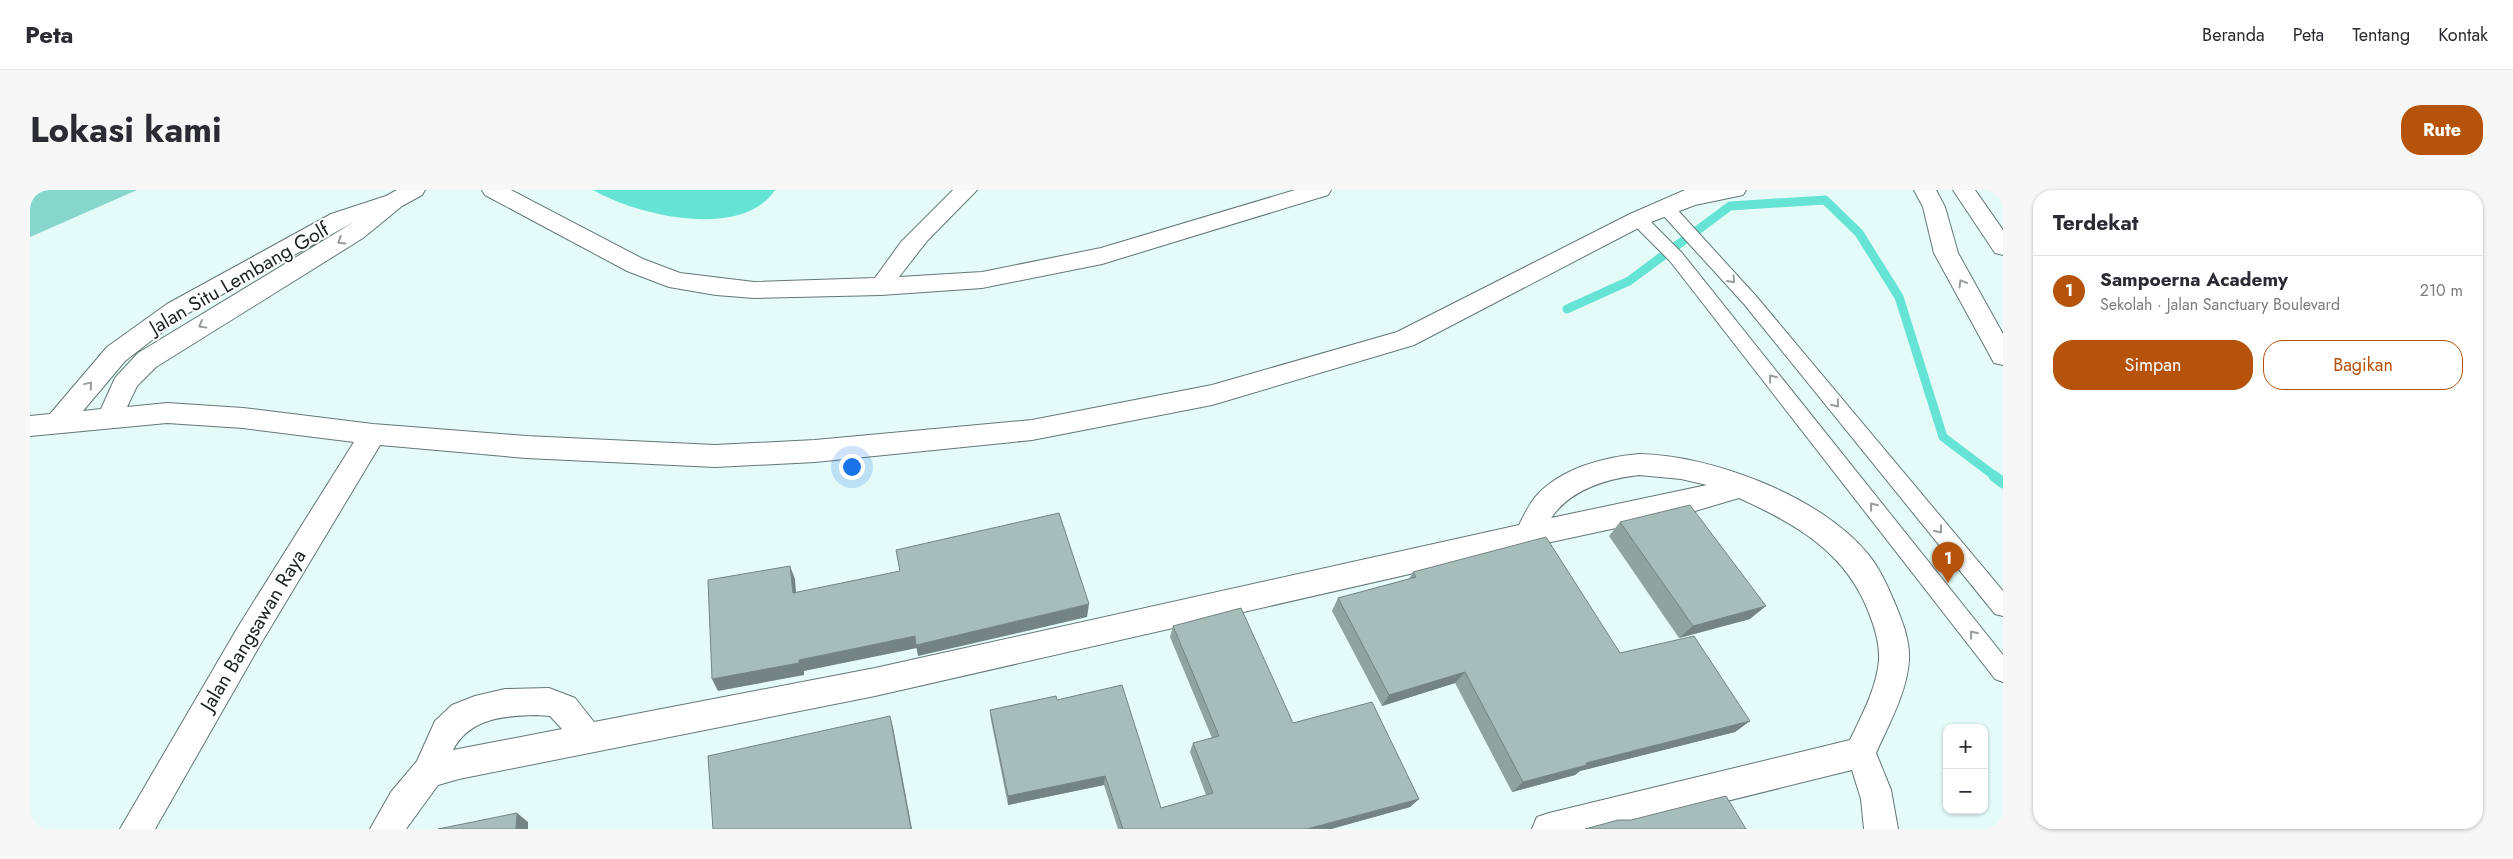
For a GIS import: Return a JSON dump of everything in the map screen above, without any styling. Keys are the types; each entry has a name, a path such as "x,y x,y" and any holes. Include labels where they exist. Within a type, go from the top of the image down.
{"street":[{"path":"493,190 634,265 677,281 754,290 881,287 982,280 1102,256 1320,190"},
{"path":"881,287 894,263 926,228 966,190"},
{"path":"1249,212 1261,190"},
{"path":"30,426 167,413 234,417 373,434 526,447 715,456 815,451 1032,430 1212,396 1405,339 1638,219 1667,209 1695,194 1734,190"},
{"path":"1964,190 2003,247"},
{"name":"Jalan Situ Lembang Golf","path":"58,422 116,354 175,310 339,219 404,196"},
{"name":"Jalan Situ Lembang Golf","path":"111,417 120,389 130,375 142,365 182,337 242,304 355,233 404,196"},
{"path":"1930,198 1979,213"},
{"path":"1930,198 1946,253 1991,313 2003,356"},
{"path":"227,282 242,304"},
{"name":"Jalan Bangsawan Raya","path":"137,829 249,636 373,434"},
{"path":"1528,534 1548,503 1562,490 1589,475 1624,464 1661,465 1715,475 1791,511 1844,549 1866,574 1880,601 1891,631 1894,661 1882,706 1860,753"},
{"path":"428,772 459,764 884,680 1528,534 1695,500 1741,486"},
{"path":"388,829 403,802 428,772 446,734 455,720 476,709 506,702 537,701 557,704 573,716 588,740"},
{"path":"1549,829 1838,756 1860,753"},
{"path":"1860,753 1874,783 1881,812 1881,829"}],"lane":[{"path":"1667,209 1750,300 2003,607"},
{"path":"1638,219 1670,251 2003,672"}],"shaded area":[{"path":"30,190 137,190 30,237"},
{"path":"593,190 775,190 759,206 739,215 714,219 688,218 635,208"}],"building":[{"path":"1690,505 1766,606 1693,626 1620,522"},
{"path":"1059,513 1089,604 916,645 915,636 799,660 799,663 712,679 708,580 790,566 793,593 900,571 896,550"},
{"path":"1546,537 1620,653 1694,636 1750,721 1586,763 1587,765 1523,782 1465,672 1389,695 1338,598 1416,577 1413,572"},
{"path":"1241,608 1293,723 1372,702 1419,799 1307,829 1123,829 1105,776 1008,796 990,710 1056,696 1057,700 1122,685 1161,808 1213,793 1193,743 1219,736 1173,626"},
{"path":"890,716 911,829 713,829 708,756"},
{"path":"1726,796 1746,829 1585,829 1618,820 1631,820"},
{"path":"517,813 516,829 438,829"}],"waterway":[{"path":"1567,309 1629,281 1730,206 1825,200 1859,233 1899,297 1943,437 1996,477"},
{"path":"1994,476 2003,483"}],"place":[{"name":"Sampoerna Academy","path":"1948,583"}]}
